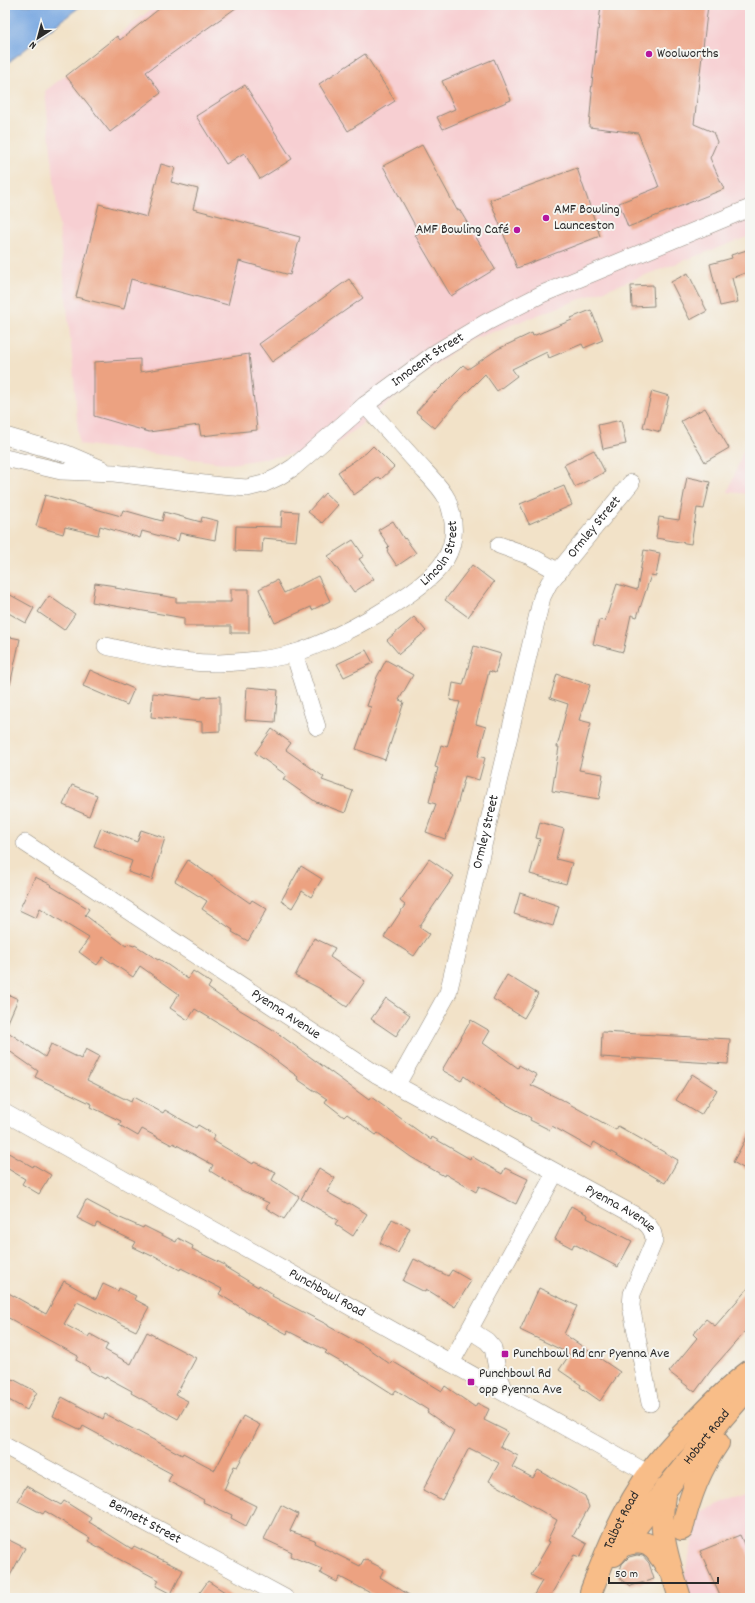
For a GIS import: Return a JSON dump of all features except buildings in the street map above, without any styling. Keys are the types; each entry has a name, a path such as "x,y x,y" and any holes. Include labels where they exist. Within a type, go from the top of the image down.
{"main road":[{"name":"Hobart Road","path":"650,1474 666,1452 690,1427 726,1390 750,1371"},
{"name":"Hobart Road","path":"665,1489 750,1386"},
{"path":"678,1591 682,1529 689,1501 705,1464 726,1432 750,1400"},
{"name":"Hobart Road","path":"678,1591 668,1562 661,1515 665,1489 674,1458 690,1427"},
{"path":"650,1474 665,1489 676,1504 682,1529"},
{"name":"Talbot Road","path":"589,1595 607,1548 617,1527 630,1503 650,1474"},
{"name":"Talbot Road","path":"589,1595 620,1546 665,1489"},
{"path":"620,1546 638,1542 652,1546 657,1551 678,1591"}],"street":[{"name":"Innocent Street","path":"5,458 61,471 114,473 247,488 263,484 294,467 365,405 437,352 487,322 542,294 750,208"},
{"name":"Lincoln Street","path":"106,646 182,662 220,663 294,653 340,634 372,618 424,582 435,572 445,561 451,547 454,532 452,516 447,499 435,483 365,405"},
{"name":"Innocent Street","path":"5,436 67,454 114,473"},
{"name":"Ormley Street","path":"396,1086 448,993 542,597 549,583 630,483"},
{"name":"Ormley Street","path":"499,545 530,556 559,572"},
{"path":"294,653 317,727"},
{"name":"Pyenna Avenue","path":"25,843 376,1074 636,1216 648,1224 654,1235 654,1241 632,1294 631,1306 650,1403"},
{"name":"Punchbowl Road","path":"5,1113 650,1474"},
{"path":"451,1363 555,1172"},
{"path":"470,1330 487,1341 493,1348 498,1374 506,1393"},
{"name":"Bennett Street","path":"5,1446 285,1598"}],"shaded area":[{"path":"157,5 750,5 750,236 463,343 332,448 231,464 79,444 73,366 45,91"},
{"path":"750,433 750,494 728,492"},
{"path":"750,1491 750,1598 679,1598 700,1512"}],"water":[{"path":"5,5 82,5 5,65"}],"place":[{"name":"Woolworths","path":"649,54"},
{"name":"AMF Bowling Launceston","path":"546,218"},
{"name":"AMF Bowling Café","path":"517,230"},
{"name":"Punchbowl Rd cnr Pyenna Ave","path":"505,1354"},
{"name":"Punchbowl Rd opp Pyenna Ave","path":"471,1382"}]}
